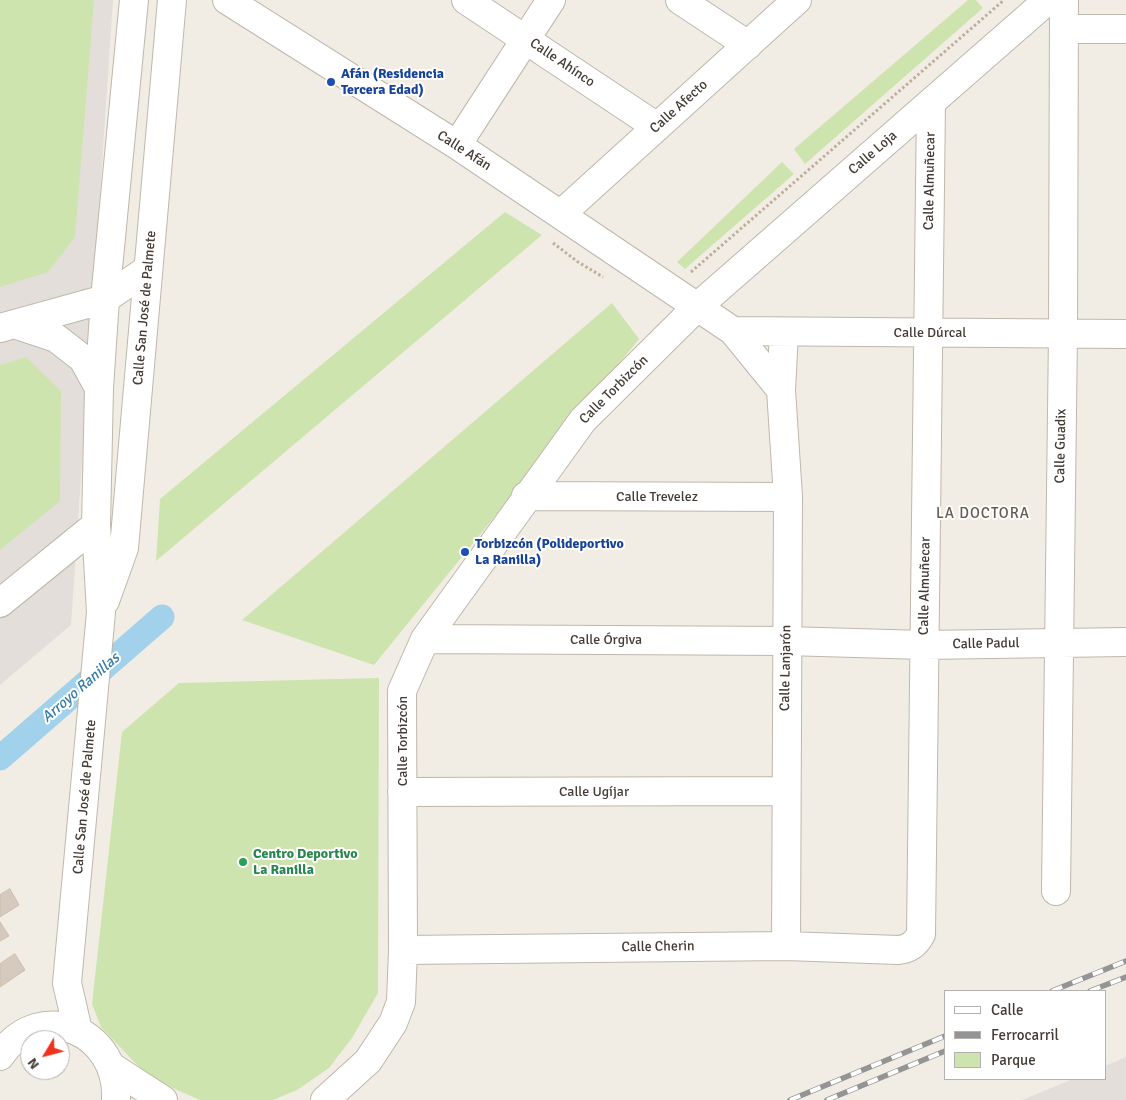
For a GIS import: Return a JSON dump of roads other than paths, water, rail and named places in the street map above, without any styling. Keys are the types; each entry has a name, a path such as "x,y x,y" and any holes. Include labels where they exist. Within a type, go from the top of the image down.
{"street":[{"name":"Calle San José de Palmete","path":"78,1031 67,982 101,612 96,525 99,388 105,299 134,0"},
{"name":"Calle San José de Palmete","path":"101,612 124,548 172,0"},
{"name":"Calle Afán","path":"228,0 457,145 697,307"},
{"name":"Calle Ahínco","path":"466,0 657,127"},
{"path":"457,145 551,0"},
{"path":"680,0 748,45"},
{"name":"Calle Afecto","path":"561,214 797,0"},
{"name":"Calle Loja","path":"697,307 1048,0"},
{"name":"Calle Guadix","path":"1056,891 1063,333 1064,0"},
{"path":"1065,29 1126,29"},
{"name":"Calle Almuñecar","path":"912,946 921,934 931,102"},
{"path":"7,326 105,299 148,269"},
{"path":"697,307 733,331 781,390"},
{"name":"Calle Torbizcón","path":"325,1100 368,1061 394,1022 401,1002 403,950 402,691 425,639 582,420 697,307"},
{"path":"7,326 56,338 83,359 99,388"},
{"name":"Calle Dúrcal","path":"733,331 1126,334"},
{"name":"Calle Lanjarón","path":"784,332 781,390 788,497 785,792 786,946"},
{"name":"Calle Trevelez","path":"526,496 788,497"},
{"path":"0,604 96,525"},
{"name":"Calle Órgiva","path":"425,639 786,641"},
{"name":"Calle Padul","path":"786,641 924,645 1126,642"},
{"name":"Calle Ugíjar","path":"402,792 785,792"},
{"name":"Calle Cherin","path":"403,950 786,946 898,950 912,946"},
{"name":"Calle San José de Palmete","path":"41,1027 67,982"},
{"path":"0,1056 6,1047 22,1034 41,1027 60,1024 78,1031 92,1040 104,1052 112,1067 117,1085 116,1100"},
{"path":"112,1067 163,1100"}],"waterway":[{"name":"Arroyo Ranillas","path":"0,758 162,617"}],"railway":[{"path":"1054,990 1126,961"},
{"path":"1093,990 1126,977"},
{"path":"790,1100 944,1036"},
{"path":"827,1100 944,1051"}],"place":[{"name":"Afán (Residencia Tercera Edad)","path":"331,82"},
{"name":"Torbizcón (Polideportivo La Ranilla)","path":"465,552"},
{"name":"Centro Deportivo La Ranilla","path":"243,862"}],"district":[{"name":"LA DOCTORA","path":"983,514"}]}
